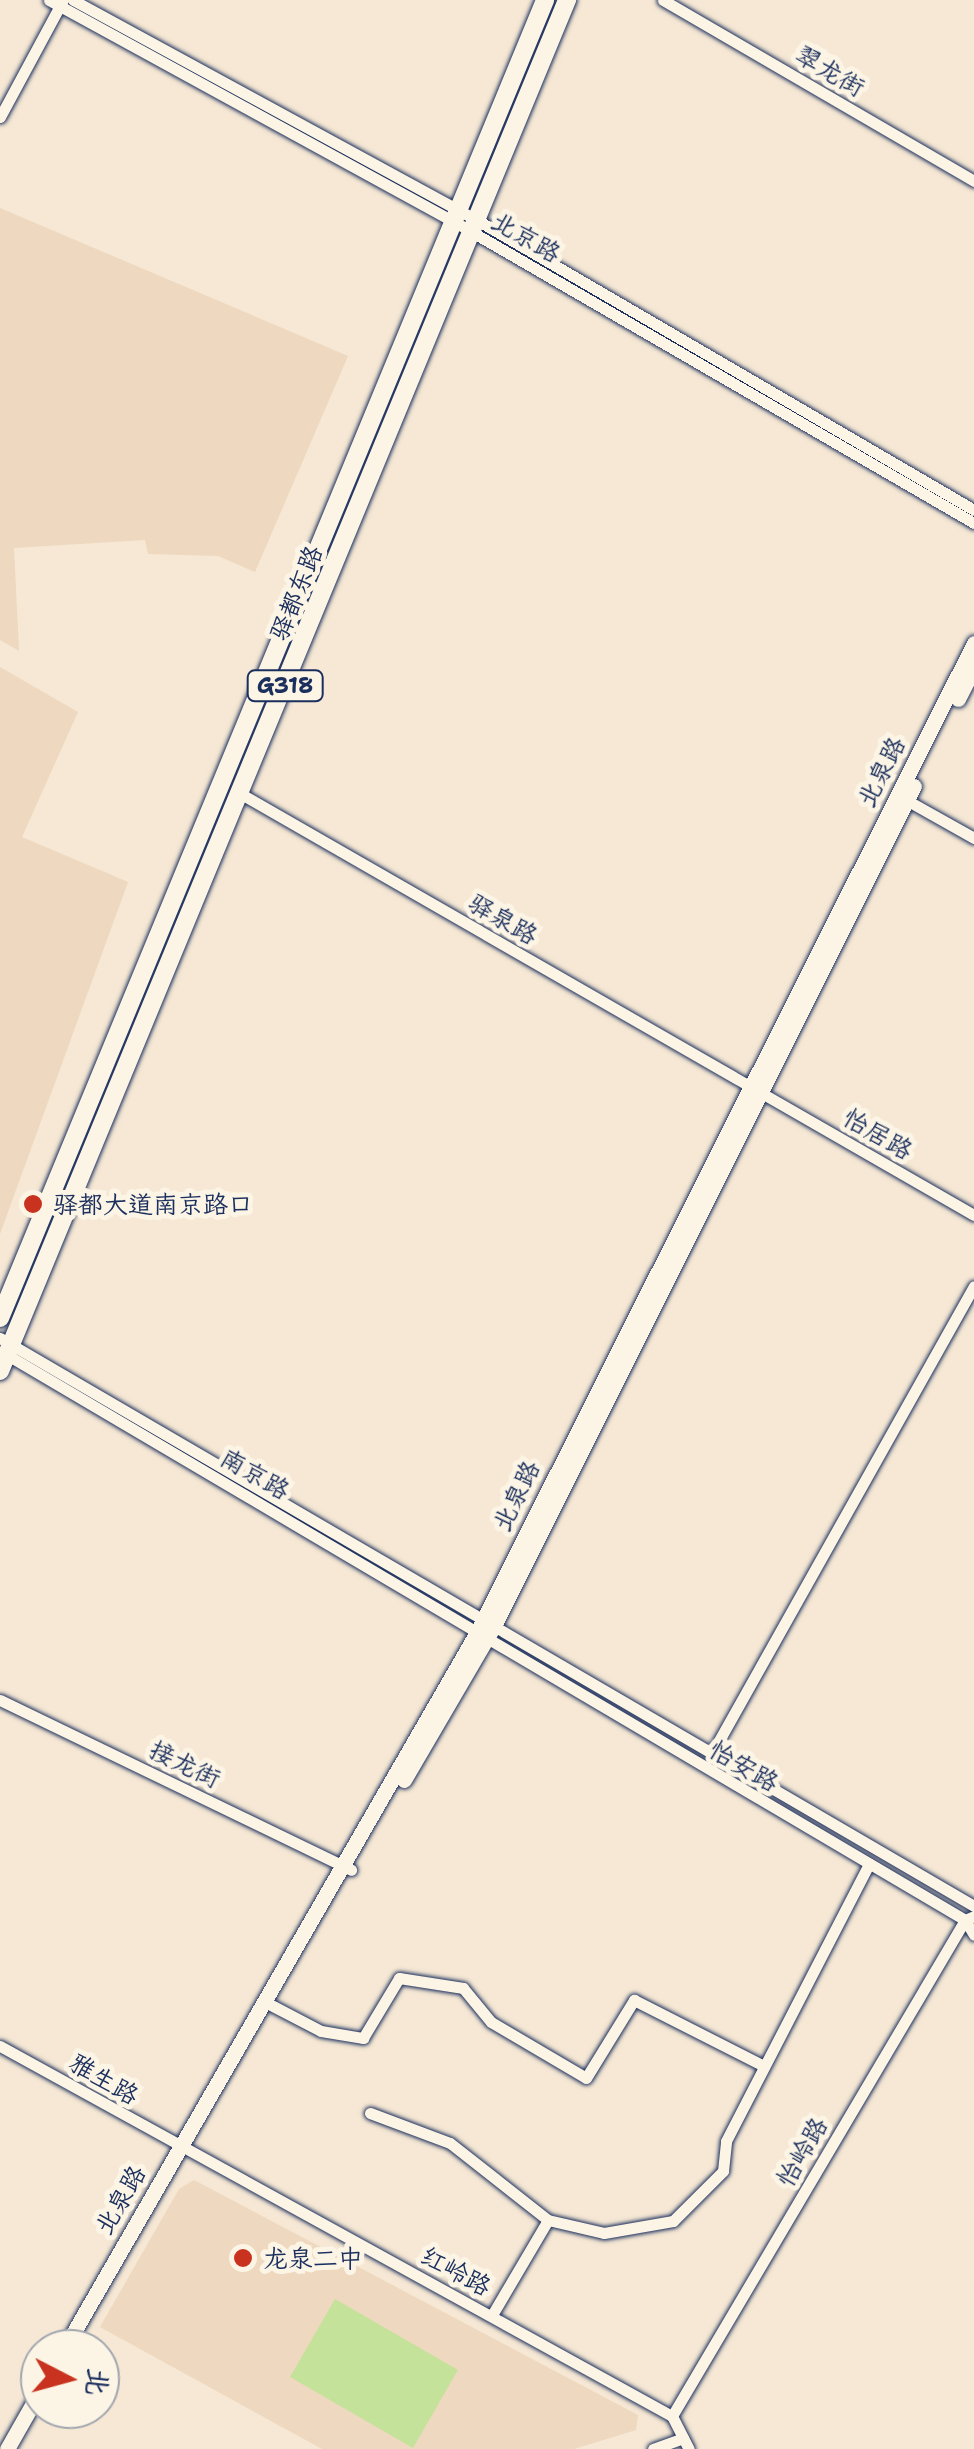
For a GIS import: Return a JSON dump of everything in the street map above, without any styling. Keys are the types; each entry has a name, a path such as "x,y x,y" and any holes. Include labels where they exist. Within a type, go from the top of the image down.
{"highway":[{"name":"驿都东路","path":"4,1352 544,0"},
{"name":"驿都东路","path":"0,1318 232,789 568,0"}],"main road":[{"name":"北泉路","path":"76,2329 485,1630 902,798 974,644"},
{"name":"北泉路","path":"902,798 974,667"},
{"name":"北泉路","path":"83,2329 182,2150 272,2005 347,1867"}],"street":[{"name":"翠龙街","path":"663,0 974,181"},
{"name":"北京路","path":"62,2 474,226 974,510"},
{"path":"0,117 62,2"},
{"name":"北京路","path":"474,226 974,523"},
{"name":"驿泉路","path":"232,789 754,1090"},
{"path":"902,798 974,838"},
{"name":"怡居路","path":"754,1090 974,1215"},
{"path":"712,1753 974,1286"},
{"name":"南京路","path":"4,1352 485,1630"},
{"name":"怡安路","path":"485,1630 712,1753 974,1906"},
{"name":"怡安路","path":"485,1630 870,1864 969,1918 974,1935"},
{"name":"接龙街","path":"0,1700 347,1867"},
{"path":"370,2113 450,2143 548,2220 604,2233 673,2220 723,2170 726,2141 870,1864"},
{"name":"怡岭路","path":"672,2416 969,1918"},
{"path":"272,2005 320,2031 363,2038 399,1978 463,1988 491,2022 586,2078 634,2000 764,2066"},
{"name":"雅生路","path":"0,2046 182,2150"},
{"name":"红岭路","path":"182,2150 672,2416"},
{"path":"492,2315 548,2220"},
{"path":"652,2449 686,2444 672,2416"}],"shaded area":[{"path":"0,208 348,356 255,572 218,556 148,554 145,540 14,548 19,651 0,640"},
{"path":"0,667 78,712 22,837 128,882 0,1234"},
{"name":"龙泉二中","path":"194,2180 638,2415 636,2430 574,2449 322,2449 120,2338 120,2329 100,2327 179,2189"}],"green space":[{"path":"335,2299 458,2370 413,2448 290,2377"}],"place":[{"name":"驿都大道南京路口","path":"33,1204"},
{"name":"龙泉二中","path":"243,2258"}]}
